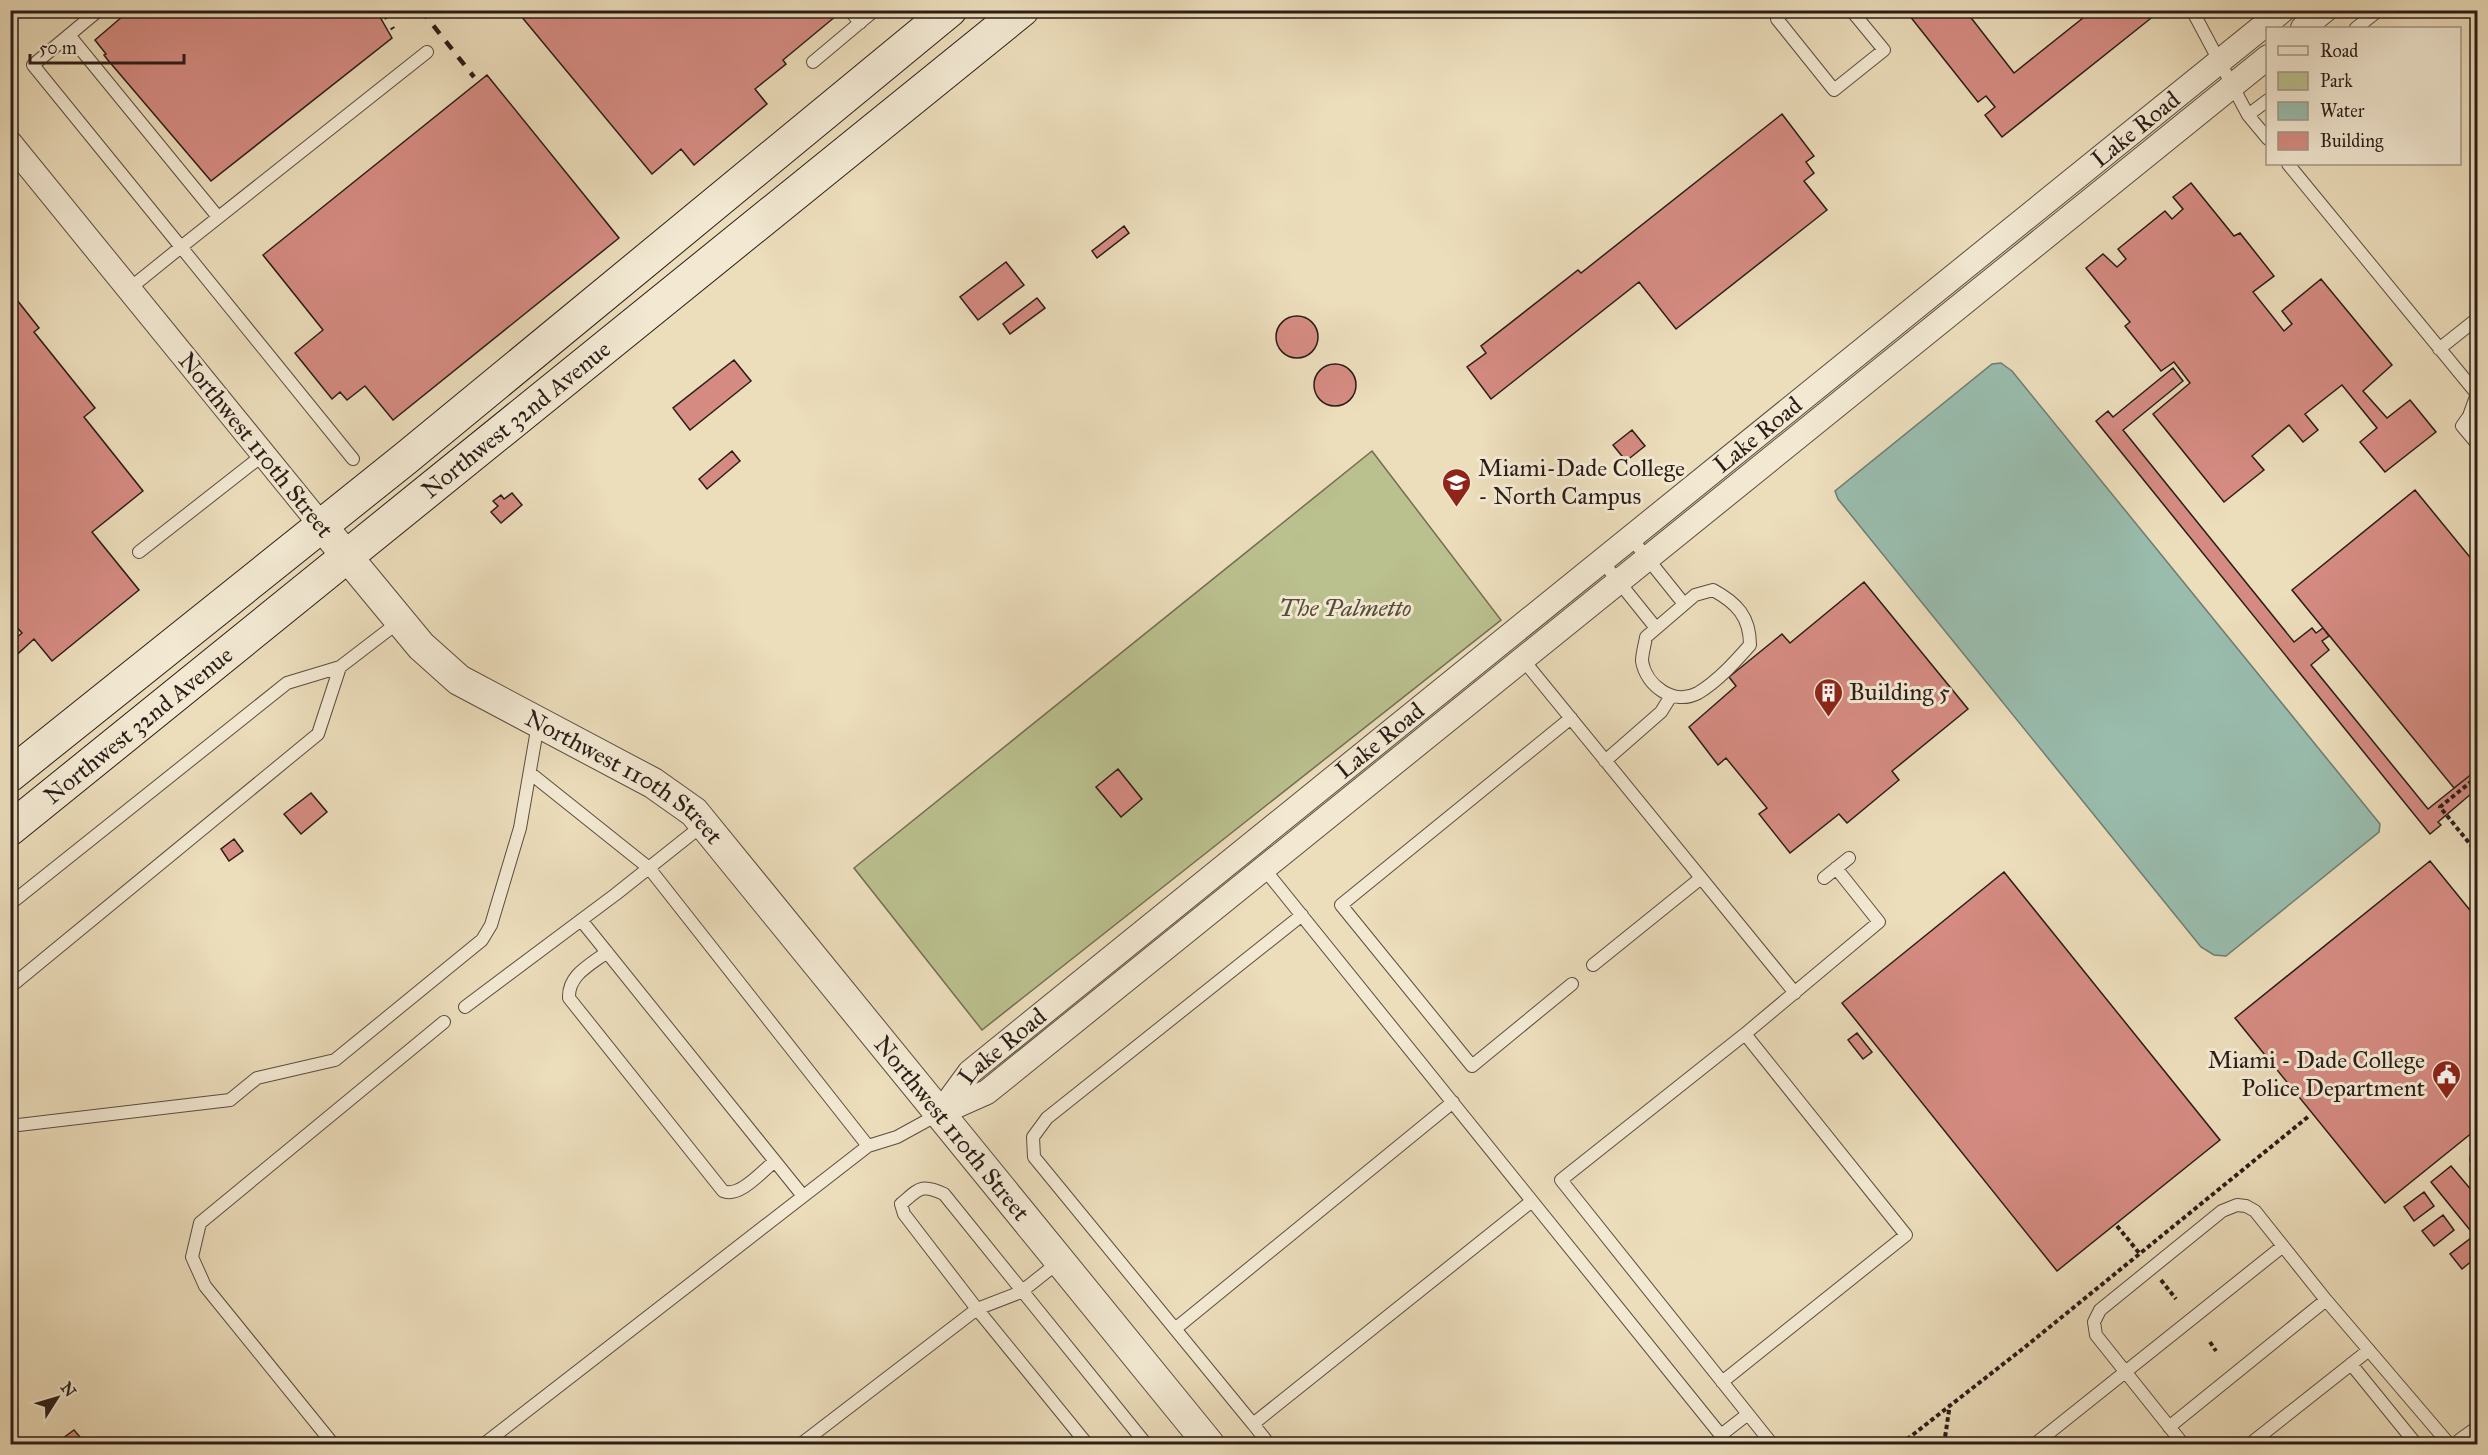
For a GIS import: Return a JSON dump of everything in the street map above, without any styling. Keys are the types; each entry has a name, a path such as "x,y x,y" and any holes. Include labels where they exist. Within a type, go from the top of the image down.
{"main road":[{"name":"Northwest 32nd Avenue","path":"10,775 406,458 950,10"},
{"name":"Northwest 32nd Avenue","path":"10,828 1022,11"}],"street":[{"name":"Lake Road","path":"940,1113 970,1072 2283,10"},
{"path":"2303,27 2325,10"},
{"name":"Lake Road","path":"940,1113 987,1092 2266,59"},
{"name":"Northwest 110th Street","path":"10,143 421,646 459,680 538,724 653,783 694,812 1209,1444"},
{"path":"2464,1444 2478,1434"}],"lane":[{"path":"99,10 33,65 352,459"},
{"path":"850,10 860,23"},
{"path":"813,62 875,10"},
{"path":"1786,10 1777,19 1834,90 1884,50 1851,10"},
{"path":"2192,10 2248,116 2266,137"},
{"path":"2357,27 2379,10"},
{"path":"2473,10 2478,16"},
{"path":"69,35 218,217"},
{"path":"129,289 427,52"},
{"path":"2248,116 2266,102"},
{"path":"2289,165 2476,394 2469,416 2462,426 2478,445"},
{"path":"2439,348 2478,318"},
{"path":"139,552 263,455"},
{"path":"1631,538 1684,604"},
{"path":"1602,561 1656,628"},
{"path":"1713,590 1726,597 1741,612 1750,629 1750,645 1733,664 1696,694 1671,696 1661,692 1651,681 1642,660 1646,637 1656,628 1695,595 1713,590"},
{"path":"10,904 287,683 339,667 400,621"},
{"path":"1506,639 1795,993"},
{"path":"10,987 318,734 339,667"},
{"path":"1605,761 1660,712 1671,696"},
{"path":"1571,718 1341,905 1472,1066 1572,984"},
{"path":"10,1126 230,1100 257,1078 335,1060 482,940 491,925 520,828 538,724"},
{"path":"530,773 649,868 868,1146"},
{"path":"465,1007 704,824"},
{"path":"1247,847 1725,1440 1748,1414"},
{"path":"1824,878 1849,858"},
{"path":"1772,1444 1561,1180 1745,1034 1879,922 1836,868"},
{"path":"1593,965 1701,878"},
{"path":"1269,1444 1035,1157 1033,1137 1047,1118 1302,915"},
{"path":"581,920 803,1196"},
{"path":"607,952 574,978 569,987 569,998 708,1173 723,1191 729,1193 737,1191 775,1161"},
{"path":"333,1444 205,1286 192,1257 200,1223 444,1022"},
{"path":"1722,1382 1906,1235 1745,1034"},
{"path":"1175,1329 1453,1102"},
{"path":"484,1444 868,1146 897,1137 940,1113"},
{"path":"1087,1444 904,1215 901,1204 921,1188 930,1187 944,1194 1146,1444"},
{"path":"1253,1424 1532,1201"},
{"path":"2183,1444 2096,1335 2093,1328 2095,1316 2222,1211 2237,1205 2246,1206 2255,1211 2326,1300 2449,1444"},
{"path":"2035,1444 2283,1246"},
{"path":"801,1444 977,1309 1021,1292 1060,1262"},
{"path":"2169,1427 2326,1300"},
{"path":"2250,1444 2369,1350"},
{"path":"2351,1364 2416,1444"}],"path":[{"path":"2478,776 2440,807 2478,854"},
{"path":"1900,1444 2140,1254 2309,1116"},
{"path":"2117,1226 2144,1259"},
{"path":"2161,1280 2176,1299"},
{"path":"2210,1342 2216,1351"},
{"path":"1944,1444 1950,1404"}],"green space":[{"name":"The Palmetto","path":"1372,451 1501,620 982,1030 854,868"}],"water":[{"path":"2001,363 2012,371 2380,824 2379,832 2226,956 2214,955 2201,947 1838,499 1835,491 1992,364"}],"building":[{"path":"130,10 376,10 392,38 211,181 107,59 104,55 106,54 95,40"},
{"path":"516,10 831,10 836,16 783,60 786,64 755,89 767,104 694,165 681,149 652,174"},
{"path":"1905,10 1965,10 2014,73 2093,10 2151,10 2155,15 2002,137 1985,115 1995,107 1986,96 1978,102"},
{"path":"487,75 619,238 393,420 365,386 347,400 340,392 332,399 295,353 323,330 263,255"},
{"path":"1782,114 1814,156 1806,162 1814,173 1804,181 1827,210 1676,329 1639,282 1491,399 1467,367 1486,353 1481,346 1578,270 1581,273"},
{"path":"2191,183 2234,236 2240,233 2274,276 2253,292 2284,331 2292,324 2282,311 2321,279 2392,365 2363,391 2387,418 2410,400 2436,432 2385,472 2360,442 2377,428 2342,385 2305,414 2318,430 2303,442 2289,425 2252,456 2264,470 2224,502 2153,414 2190,383 2174,362 2161,371 2125,326 2130,322 2086,268 2103,254 2117,267 2126,259 2118,249 2165,211 2172,219 2183,209 2173,197"},
{"path":"1124,226 1129,233 1097,258 1092,251"},
{"path":"1006,262 1024,285 978,320 960,297"},
{"path":"1037,298 1045,308 1010,334 1003,324"},
{"path":"17,300 39,328 34,332 95,408 84,417 143,491 92,532 139,590 52,661 34,639 10,661 10,643 22,633 10,620 10,305"},
{"path":"1297,316 1312,322 1318,337 1312,352 1297,358 1282,352 1276,337 1282,322"},
{"path":"734,360 751,381 690,430 673,408"},
{"path":"1335,364 1343,365 1350,370 1355,377 1355,393 1350,400 1343,405 1335,406 1327,405 1320,400 1315,393 1314,385 1315,377 1320,370 1327,365"},
{"path":"2173,368 2183,381 2123,430 2294,642 2312,628 2316,633 2323,628 2329,636 2322,641 2329,650 2311,665 2428,809 2478,769 2478,788 2438,822 2441,825 2430,834 2096,421 2108,411 2113,417"},
{"path":"1632,430 1645,446 1626,461 1613,445"},
{"path":"732,451 740,461 707,489 699,479"},
{"path":"2415,490 2478,567 2478,769 2454,788 2292,590"},
{"path":"512,493 522,505 501,523 491,512 498,506 493,501 501,495 504,499"},
{"name":"Building 5","path":"1864,582 1968,709 1892,771 1899,780 1847,823 1839,814 1790,853 1759,814 1767,808 1726,758 1718,765 1689,727 1736,686 1729,677 1782,634 1790,643"},
{"path":"1118,769 1142,799 1121,817 1096,787"},
{"path":"311,793 327,812 301,834 284,814"},
{"path":"234,839 243,851 229,861 221,849"},
{"path":"2430,861 2478,920 2478,1128 2385,1203 2235,1018"},
{"path":"2004,872 2220,1140 2057,1271 1842,1003"},
{"path":"1857,1033 1872,1052 1863,1059 1848,1040"},
{"path":"2451,1166 2478,1198 2478,1240 2431,1182"},
{"path":"2424,1192 2434,1206 2414,1221 2404,1207"},
{"path":"2443,1215 2454,1230 2434,1246 2422,1231"},
{"path":"2471,1238 2478,1246 2478,1256 2462,1269 2450,1254"},
{"path":"74,1430 86,1444 55,1444"}],"railway":[{"path":"382,10 393,29"},
{"path":"421,10 474,77"}],"place":[{"name":"Miami-Dade College - North Campus","path":"1457,508"},
{"name":"Building 5","path":"1828,718"},
{"name":"Miami - Dade College Police Department","path":"2446,1100"}]}
